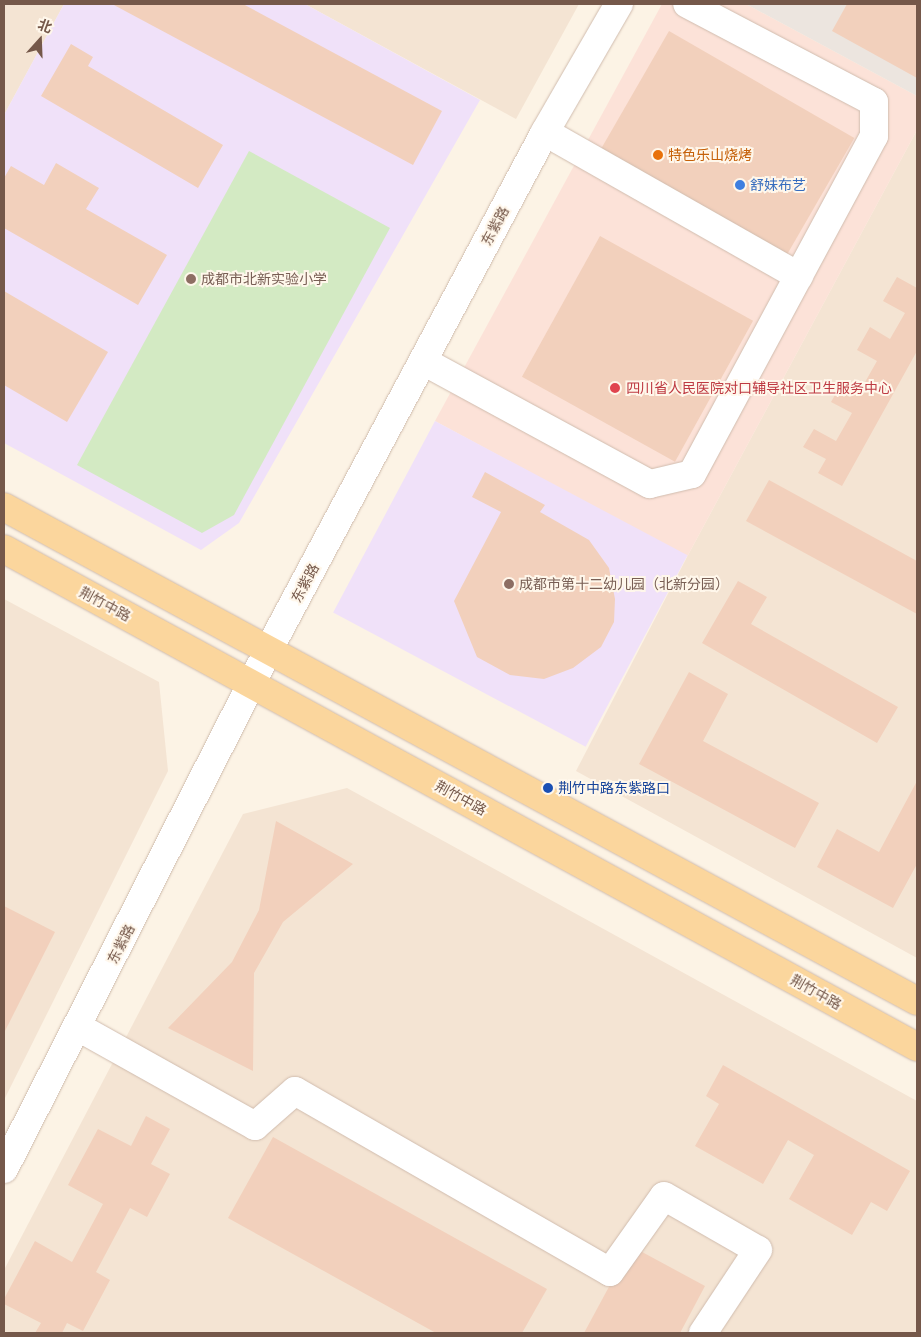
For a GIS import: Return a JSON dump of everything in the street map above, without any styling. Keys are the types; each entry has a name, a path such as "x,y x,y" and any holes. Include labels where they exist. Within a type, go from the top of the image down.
{"main road":[{"path":"4,508 917,1001"},
{"name":"荆竹中路","path":"4,549 917,1047"}],"street":[{"name":"东紫路","path":"4,1169 254,684 268,651 545,132 619,4"},
{"path":"423,361 650,484 692,474 874,136 874,102 687,4"},
{"path":"545,132 799,276"},
{"path":"78,1027 256,1126 295,1092 610,1272 664,1196 758,1250 703,1333"}],"shaded area":[{"path":"4,4 64,4 4,115"},
{"name":"成都市北新实验小学","path":"64,4 305,4 480,100 239,523 201,550 4,443 4,115"},
{"path":"305,4 579,4 516,119"},
{"path":"662,4 746,4 917,96 917,130 687,557 435,421"},
{"path":"746,4 917,4 917,96"},
{"path":"917,130 917,958 576,771 687,557"},
{"name":"成都市第十二幼儿园（北新分园）","path":"435,421 688,555 586,747 333,613"},
{"path":"4,599 159,682 168,771 4,1100"},
{"path":"347,788 917,1101 917,1333 4,1333 4,1270 243,814"}],"green space":[{"path":"249,151 390,228 234,515 202,533 77,465"}],"building":[{"path":"112,4 243,4 442,111 413,165"},
{"path":"847,4 917,4 917,78 832,31"},
{"path":"669,31 854,138 785,258 600,151"},
{"path":"71,44 93,57 88,66 223,145 198,188 41,96"},
{"path":"56,163 99,188 86,209 167,255 138,305 4,228 4,178 11,166 44,185"},
{"path":"600,236 753,321 675,462 522,377"},
{"path":"897,277 917,288 917,351 842,486 818,473 826,459 803,447 814,429 836,441 852,413 831,402 843,381 860,391 877,361 857,350 870,327 890,339 905,313 883,301"},
{"path":"4,291 108,352 67,422 4,385"},
{"path":"485,472 545,505 540,512 589,540 609,568 615,599 614,622 601,647 573,668 544,679 510,675 477,657 454,601 501,512 472,497"},
{"path":"769,480 917,561 917,614 746,521"},
{"path":"738,581 767,597 751,624 898,707 877,743 702,643"},
{"path":"689,672 728,694 703,741 819,803 795,848 639,764"},
{"path":"917,781 917,864 893,908 817,867 837,829 879,852"},
{"path":"276,821 353,864 283,922 254,973 253,1071 168,1028 232,962 259,910"},
{"path":"4,906 55,932 4,1033"},
{"path":"723,1065 910,1171 887,1211 871,1202 852,1235 789,1199 814,1155 788,1140 763,1184 695,1146 719,1104 706,1096"},
{"path":"146,1116 170,1129 151,1164 170,1174 147,1217 130,1208 96,1272 110,1280 83,1331 67,1323 62,1333 35,1333 41,1323 4,1304 4,1299 35,1241 72,1262 103,1204 68,1185 98,1129 131,1146"},
{"path":"273,1137 547,1289 522,1333 436,1333 228,1218"},
{"path":"631,1246 705,1286 680,1333 584,1333"}],"place":[{"name":"特色乐山烧烤","path":"658,155"},
{"name":"舒妹布艺","path":"740,185"},
{"name":"成都市北新实验小学","path":"191,279"},
{"name":"四川省人民医院对口辅导社区卫生服务中心","path":"615,388"},
{"name":"成都市第十二幼儿园（北新分园）","path":"509,584"},
{"name":"荆竹中路东紫路口","path":"548,788"}]}
